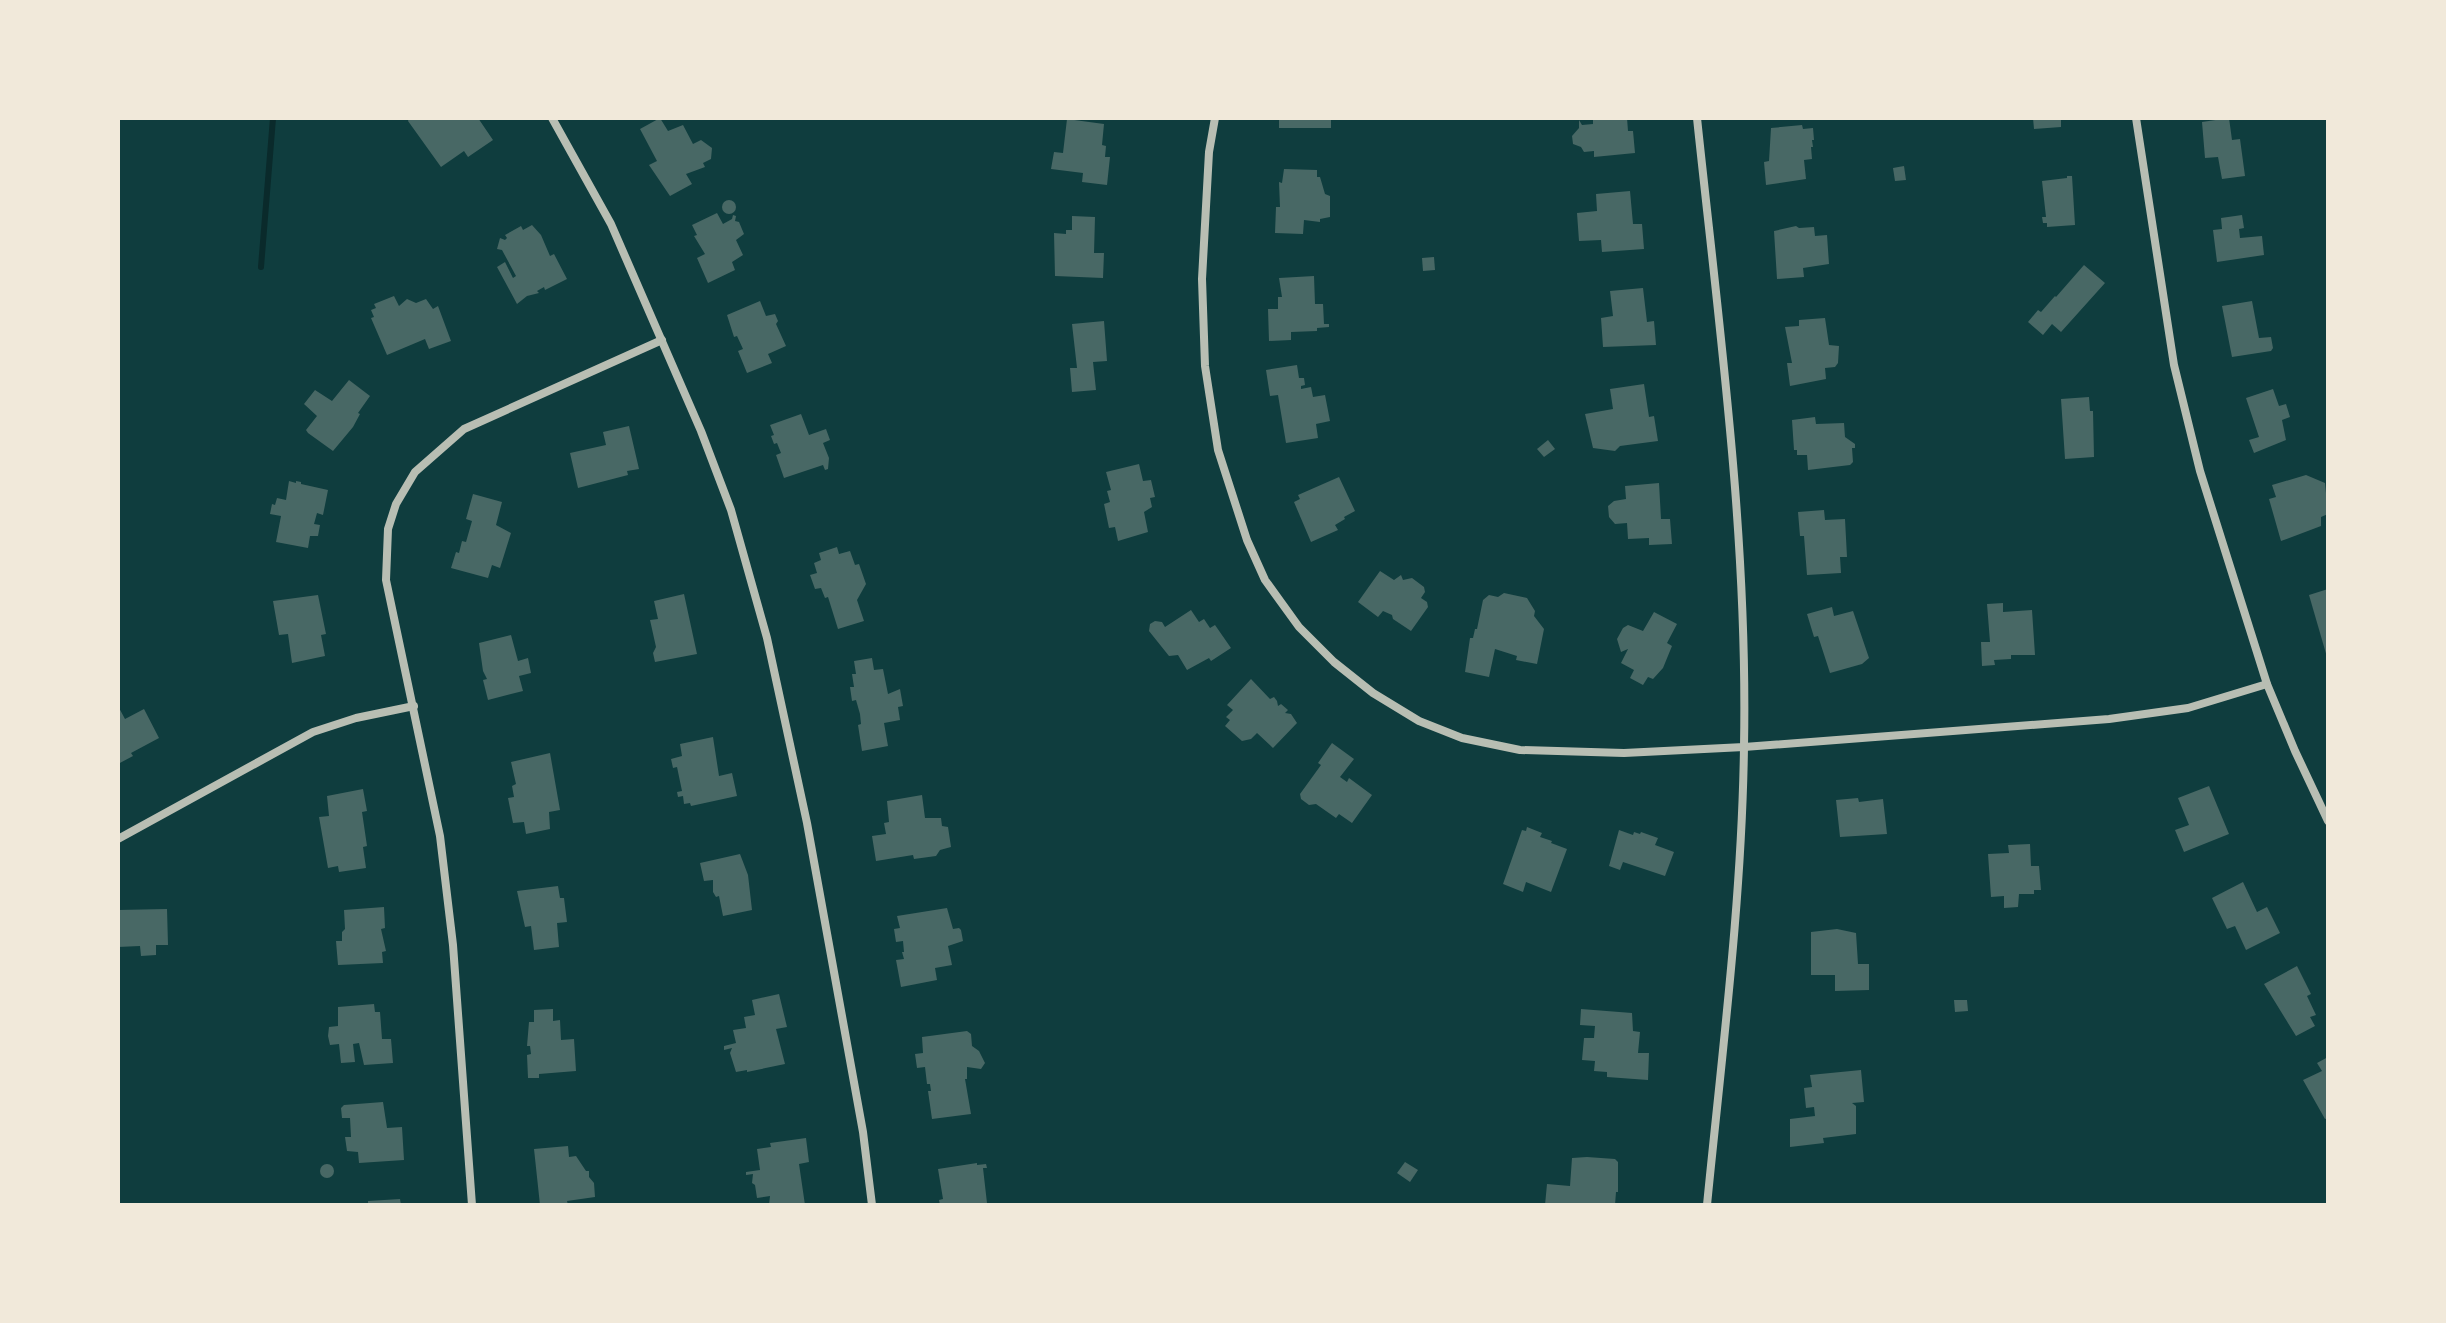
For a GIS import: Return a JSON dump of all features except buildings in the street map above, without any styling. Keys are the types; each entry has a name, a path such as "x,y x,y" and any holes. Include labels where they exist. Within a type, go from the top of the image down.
{"street":[{"path":"552,118 611,224 701,431 731,510 767,638 807,823 863,1132 872,1205"},
{"path":"1215,118 1209,152 1202,279 1205,366 1218,450 1247,540 1265,580 1299,627 1334,662 1373,693 1419,721 1462,738 1520,750 1624,753 1744,747 2109,719 2188,708 2267,684"},
{"path":"1697,118 1735,483 1743,636 1744,747 1734,930 1707,1205"},
{"path":"2136,118 2174,365 2200,471 2267,684 2328,821"},
{"path":"472,1205 453,945 440,836 386,580 388,529 396,504 415,472 464,429 662,340"},
{"path":"118,839 313,732 356,718 414,706"}],"waterway":[{"path":"261,267 273,118"}]}
